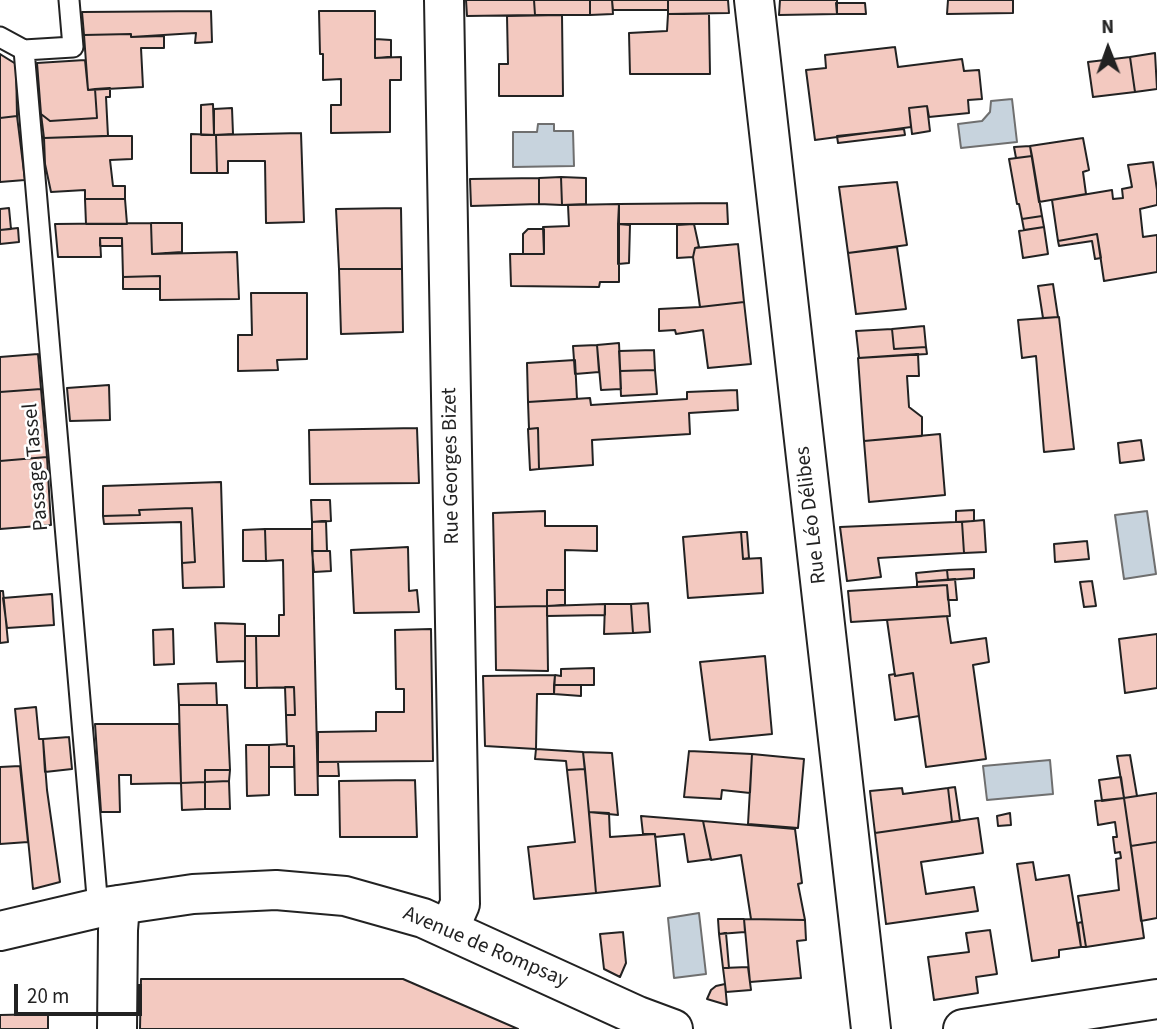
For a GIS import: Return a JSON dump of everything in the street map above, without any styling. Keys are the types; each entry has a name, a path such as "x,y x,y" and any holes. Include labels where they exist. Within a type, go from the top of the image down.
{"street":[{"name":"Rue Georges Bizet","path":"444,0 460,904 449,929"},
{"name":"Rue Léo Délibes","path":"754,0 871,1029"},
{"name":"Avenue de Rompsay","path":"0,932 109,906 193,894 276,890 345,896 424,918 638,1016 673,1029"},
{"path":"109,906 118,930 117,1029"},
{"path":"963,1029 1157,999"}],"lane":[{"path":"0,37 24,50 72,47 69,0"},
{"name":"Passage Tassel","path":"24,50 109,906"}],"shaded area":[{"path":"1012,99 1017,142 961,148 958,124 982,121 990,112 991,101"},
{"path":"538,124 554,124 554,131 573,131 574,166 513,167 513,132 537,132"},
{"path":"1147,511 1156,574 1124,579 1115,515"},
{"path":"1050,760 1053,794 987,800 983,766"},
{"path":"699,913 706,974 674,978 668,918"}],"building":[{"path":"466,0 534,0 535,15 467,16"},
{"path":"534,0 590,0 590,15 535,15"},
{"path":"590,0 612,0 613,14 590,15"},
{"path":"612,0 668,0 668,10 613,10"},
{"path":"668,0 728,0 729,13 668,14"},
{"path":"780,0 837,0 837,14 779,15"},
{"path":"948,0 1013,0 1013,13 947,14"},
{"path":"836,3 865,3 866,14 837,14"},
{"path":"211,11 212,42 195,43 196,33 131,37 131,34 84,35 82,12"},
{"path":"319,11 375,11 375,58 401,57 401,80 390,80 390,132 331,133 331,105 341,105 341,79 323,80"},
{"path":"668,14 709,14 710,74 630,74 629,33 667,31"},
{"path":"562,15 563,96 499,96 499,64 508,64 507,16"},
{"path":"131,34 131,37 164,36 164,48 141,48 143,87 88,90 84,35"},
{"path":"375,39 391,40 391,57 375,58"},
{"path":"895,47 898,67 962,59 964,71 979,70 982,99 968,100 969,113 929,117 927,106 909,108 911,127 815,140 806,70 826,68 825,55"},
{"path":"1155,53 1157,89 1135,92 1130,57"},
{"path":"0,54 16,64 17,116 0,118"},
{"path":"1130,57 1135,92 1093,97 1088,62"},
{"path":"85,60 88,90 95,89 97,118 50,121 41,114 37,63"},
{"path":"110,88 110,97 106,97 108,136 44,138 41,114 50,121 97,118 95,89"},
{"path":"213,104 214,135 201,135 201,105"},
{"path":"927,106 930,131 912,134 909,108"},
{"path":"232,108 233,134 214,135 214,109"},
{"path":"17,116 25,180 0,182 0,118"},
{"path":"904,129 905,135 838,143 837,136"},
{"path":"301,133 304,222 266,223 265,161 228,161 228,173 217,173 216,135"},
{"path":"191,134 216,135 217,173 191,173"},
{"path":"132,136 132,159 110,160 113,186 125,186 125,199 85,199 85,190 51,192 45,164 44,138"},
{"path":"1083,138 1089,170 1083,172 1086,194 1039,202 1030,146"},
{"path":"1030,146 1032,156 1016,158 1014,147"},
{"path":"1032,156 1042,216 1022,219 1009,159"},
{"path":"1153,162 1157,205 1140,209 1143,237 1157,235 1157,272 1104,281 1097,234 1058,241 1052,200 1112,190 1113,199 1123,198 1122,189 1132,187 1128,165"},
{"path":"561,177 562,205 539,204 539,178"},
{"path":"561,177 586,178 586,204 562,205"},
{"path":"539,178 539,204 471,206 470,179"},
{"path":"897,182 907,245 848,253 839,187"},
{"path":"85,199 125,199 127,224 86,224"},
{"path":"727,203 728,224 618,224 619,204"},
{"path":"619,204 619,282 600,282 599,287 511,286 510,254 544,254 543,227 569,226 568,205"},
{"path":"9,208 11,229 0,230 0,209"},
{"path":"401,208 402,269 339,269 336,209"},
{"path":"1042,216 1044,227 1024,230 1022,219"},
{"path":"151,223 152,254 237,252 239,299 160,300 160,276 123,277 122,238 100,238 101,257 58,257 55,224"},
{"path":"151,223 182,223 182,252 152,254"},
{"path":"618,224 630,225 629,263 618,264"},
{"path":"694,224 699,247 695,248 693,257 677,258 677,225"},
{"path":"1044,227 1048,254 1023,258 1019,231"},
{"path":"18,228 19,242 0,244 0,230"},
{"path":"528,229 544,229 544,254 523,254 523,234"},
{"path":"1097,234 1101,258 1095,259 1092,241 1059,246 1058,241"},
{"path":"100,238 122,238 122,246 100,246"},
{"path":"738,244 744,302 700,307 693,257 695,248"},
{"path":"897,247 906,309 856,314 848,253"},
{"path":"339,269 402,269 403,332 341,334"},
{"path":"160,276 160,289 123,289 123,277"},
{"path":"1053,284 1058,317 1043,318 1038,286"},
{"path":"251,293 307,293 307,359 277,360 278,370 238,371 238,335 252,335"},
{"path":"744,302 751,364 708,368 703,330 676,334 675,330 659,331 659,309"},
{"path":"1059,317 1074,449 1044,452 1036,356 1022,358 1018,320"},
{"path":"924,326 926,347 894,349 892,329"},
{"path":"892,329 894,349 926,347 927,354 859,358 856,331"},
{"path":"619,343 621,389 601,390 597,345"},
{"path":"597,345 599,372 575,374 573,346"},
{"path":"654,350 655,370 620,371 619,351"},
{"path":"38,354 41,389 0,392 0,357"},
{"path":"918,354 919,376 907,376 909,407 922,417 922,436 864,441 858,358"},
{"path":"575,360 577,399 528,402 527,363"},
{"path":"655,370 657,394 621,396 620,371"},
{"path":"109,385 110,420 70,421 67,388"},
{"path":"41,389 47,457 0,461 0,392"},
{"path":"737,390 738,410 689,413 690,434 592,440 593,465 539,469 538,428 529,429 528,402 590,398 591,405 687,399 687,392"},
{"path":"417,428 419,483 310,484 309,430"},
{"path":"538,428 539,469 530,470 528,429"},
{"path":"940,434 945,495 869,502 864,441"},
{"path":"1141,440 1144,460 1120,463 1118,443"},
{"path":"47,457 51,525 0,529 0,461"},
{"path":"221,482 224,587 183,588 182,563 195,562 192,508 139,510 140,515 103,516 103,486"},
{"path":"311,500 330,500 331,521 312,522"},
{"path":"192,508 195,562 182,563 181,522 104,524 103,516 140,515 139,510"},
{"path":"974,510 974,521 956,522 956,511"},
{"path":"545,511 545,526 597,526 597,551 565,550 565,590 547,590 547,606 495,607 493,513"},
{"path":"984,520 986,552 964,553 962,522"},
{"path":"326,521 327,551 312,551 312,522"},
{"path":"962,522 964,553 878,558 881,577 847,581 840,527"},
{"path":"265,529 312,529 318,795 295,795 294,746 287,746 286,715 295,715 294,687 257,688 256,636 279,636 279,615 284,615 283,560 266,561"},
{"path":"265,529 266,561 243,561 243,530"},
{"path":"741,532 747,532 749,558 743,559"},
{"path":"741,532 743,559 761,558 763,593 688,598 683,537"},
{"path":"1087,541 1089,559 1055,562 1054,544"},
{"path":"408,547 409,591 417,590 419,612 354,613 351,550"},
{"path":"312,551 330,551 331,571 314,572"},
{"path":"974,569 974,578 948,580 947,570"},
{"path":"947,570 948,580 917,582 916,573"},
{"path":"955,579 957,600 948,600 947,585 917,587 917,582"},
{"path":"1092,581 1096,606 1084,607 1080,582"},
{"path":"947,585 950,616 851,622 848,591"},
{"path":"547,590 565,590 565,605 547,606"},
{"path":"0,591 3,591 8,642 0,643"},
{"path":"52,594 54,625 7,628 3,598"},
{"path":"648,603 650,632 633,633 631,604"},
{"path":"605,604 605,615 547,616 547,606"},
{"path":"605,604 631,604 633,633 604,634"},
{"path":"547,606 548,671 496,670 495,607"},
{"path":"947,616 951,643 986,638 989,662 973,665 986,759 926,767 913,673 895,676 887,620"},
{"path":"215,623 245,624 245,661 217,662"},
{"path":"173,629 174,664 154,665 153,630"},
{"path":"431,629 433,761 318,762 318,732 376,731 376,712 404,712 404,689 396,689 395,630"},
{"path":"1157,634 1157,688 1125,693 1119,639"},
{"path":"245,636 256,636 257,688 245,688"},
{"path":"765,656 772,734 710,740 700,662"},
{"path":"594,668 594,685 554,685 555,675 561,676 561,669"},
{"path":"913,673 919,716 895,720 889,675"},
{"path":"555,675 554,694 537,694 536,749 485,746 483,676"},
{"path":"216,683 217,705 179,705 178,684"},
{"path":"554,685 581,685 581,696 554,694"},
{"path":"285,687 294,687 295,715 286,715"},
{"path":"179,705 227,705 230,770 205,770 205,782 181,783"},
{"path":"36,707 39,739 43,739 60,882 33,889 15,709"},
{"path":"95,724 179,724 181,783 131,784 131,775 119,775 120,812 101,812"},
{"path":"69,737 72,769 45,772 43,739"},
{"path":"246,745 269,745 269,795 247,796"},
{"path":"269,745 294,746 294,767 269,767"},
{"path":"536,749 583,752 585,769 567,770 566,761 535,759"},
{"path":"689,751 752,754 750,793 722,790 721,799 684,797"},
{"path":"583,752 612,753 618,815 589,812"},
{"path":"752,754 804,759 798,828 748,824"},
{"path":"1130,755 1137,796 1124,798 1117,756"},
{"path":"318,762 338,762 339,776 318,776"},
{"path":"20,766 28,842 0,844 0,767"},
{"path":"585,769 596,893 534,899 528,847 575,842 567,770"},
{"path":"205,770 230,770 229,781 205,782"},
{"path":"1121,777 1124,798 1102,801 1099,780"},
{"path":"415,780 417,837 340,837 339,781"},
{"path":"229,781 230,809 205,809 205,782"},
{"path":"205,782 205,809 182,810 181,783"},
{"path":"955,787 960,821 952,822 948,788"},
{"path":"902,788 903,794 948,788 952,822 875,833 870,791"},
{"path":"1157,793 1157,842 1131,846 1124,798"},
{"path":"1124,798 1144,938 1086,947 1078,896 1119,890 1116,859 1121,858 1120,852 1115,853 1115,822 1098,825 1095,801"},
{"path":"589,812 609,813 610,837 655,834 660,886 596,893"},
{"path":"1010,813 1011,825 998,826 997,816"},
{"path":"641,816 703,821 711,859 688,862 684,834 655,837 655,834 643,834"},
{"path":"978,818 983,853 921,862 926,894 974,887 978,911 886,924 875,833"},
{"path":"703,821 795,829 802,883 798,884 805,920 751,919 741,855 711,860"},
{"path":"1157,842 1157,918 1141,921 1131,846"},
{"path":"1033,862 1036,880 1069,875 1081,947 1059,950 1059,957 1032,961 1017,864"},
{"path":"718,919 744,919 745,932 719,934"},
{"path":"744,919 805,920 806,940 797,941 801,978 750,982"},
{"path":"1082,922 1086,947 1081,947 1078,923"},
{"path":"990,930 997,974 976,977 978,993 934,1000 928,957 969,952 966,933"},
{"path":"623,932 626,963 620,977 604,969 600,934"},
{"path":"726,933 729,968 723,968 719,934"},
{"path":"748,967 751,990 726,992 723,968"},
{"path":"141,979 403,979 518,1029 140,1029"},
{"path":"725,984 727,1005 707,999 711,990"},
{"path":"48,1014 48,1029 0,1029 0,1015"}]}
